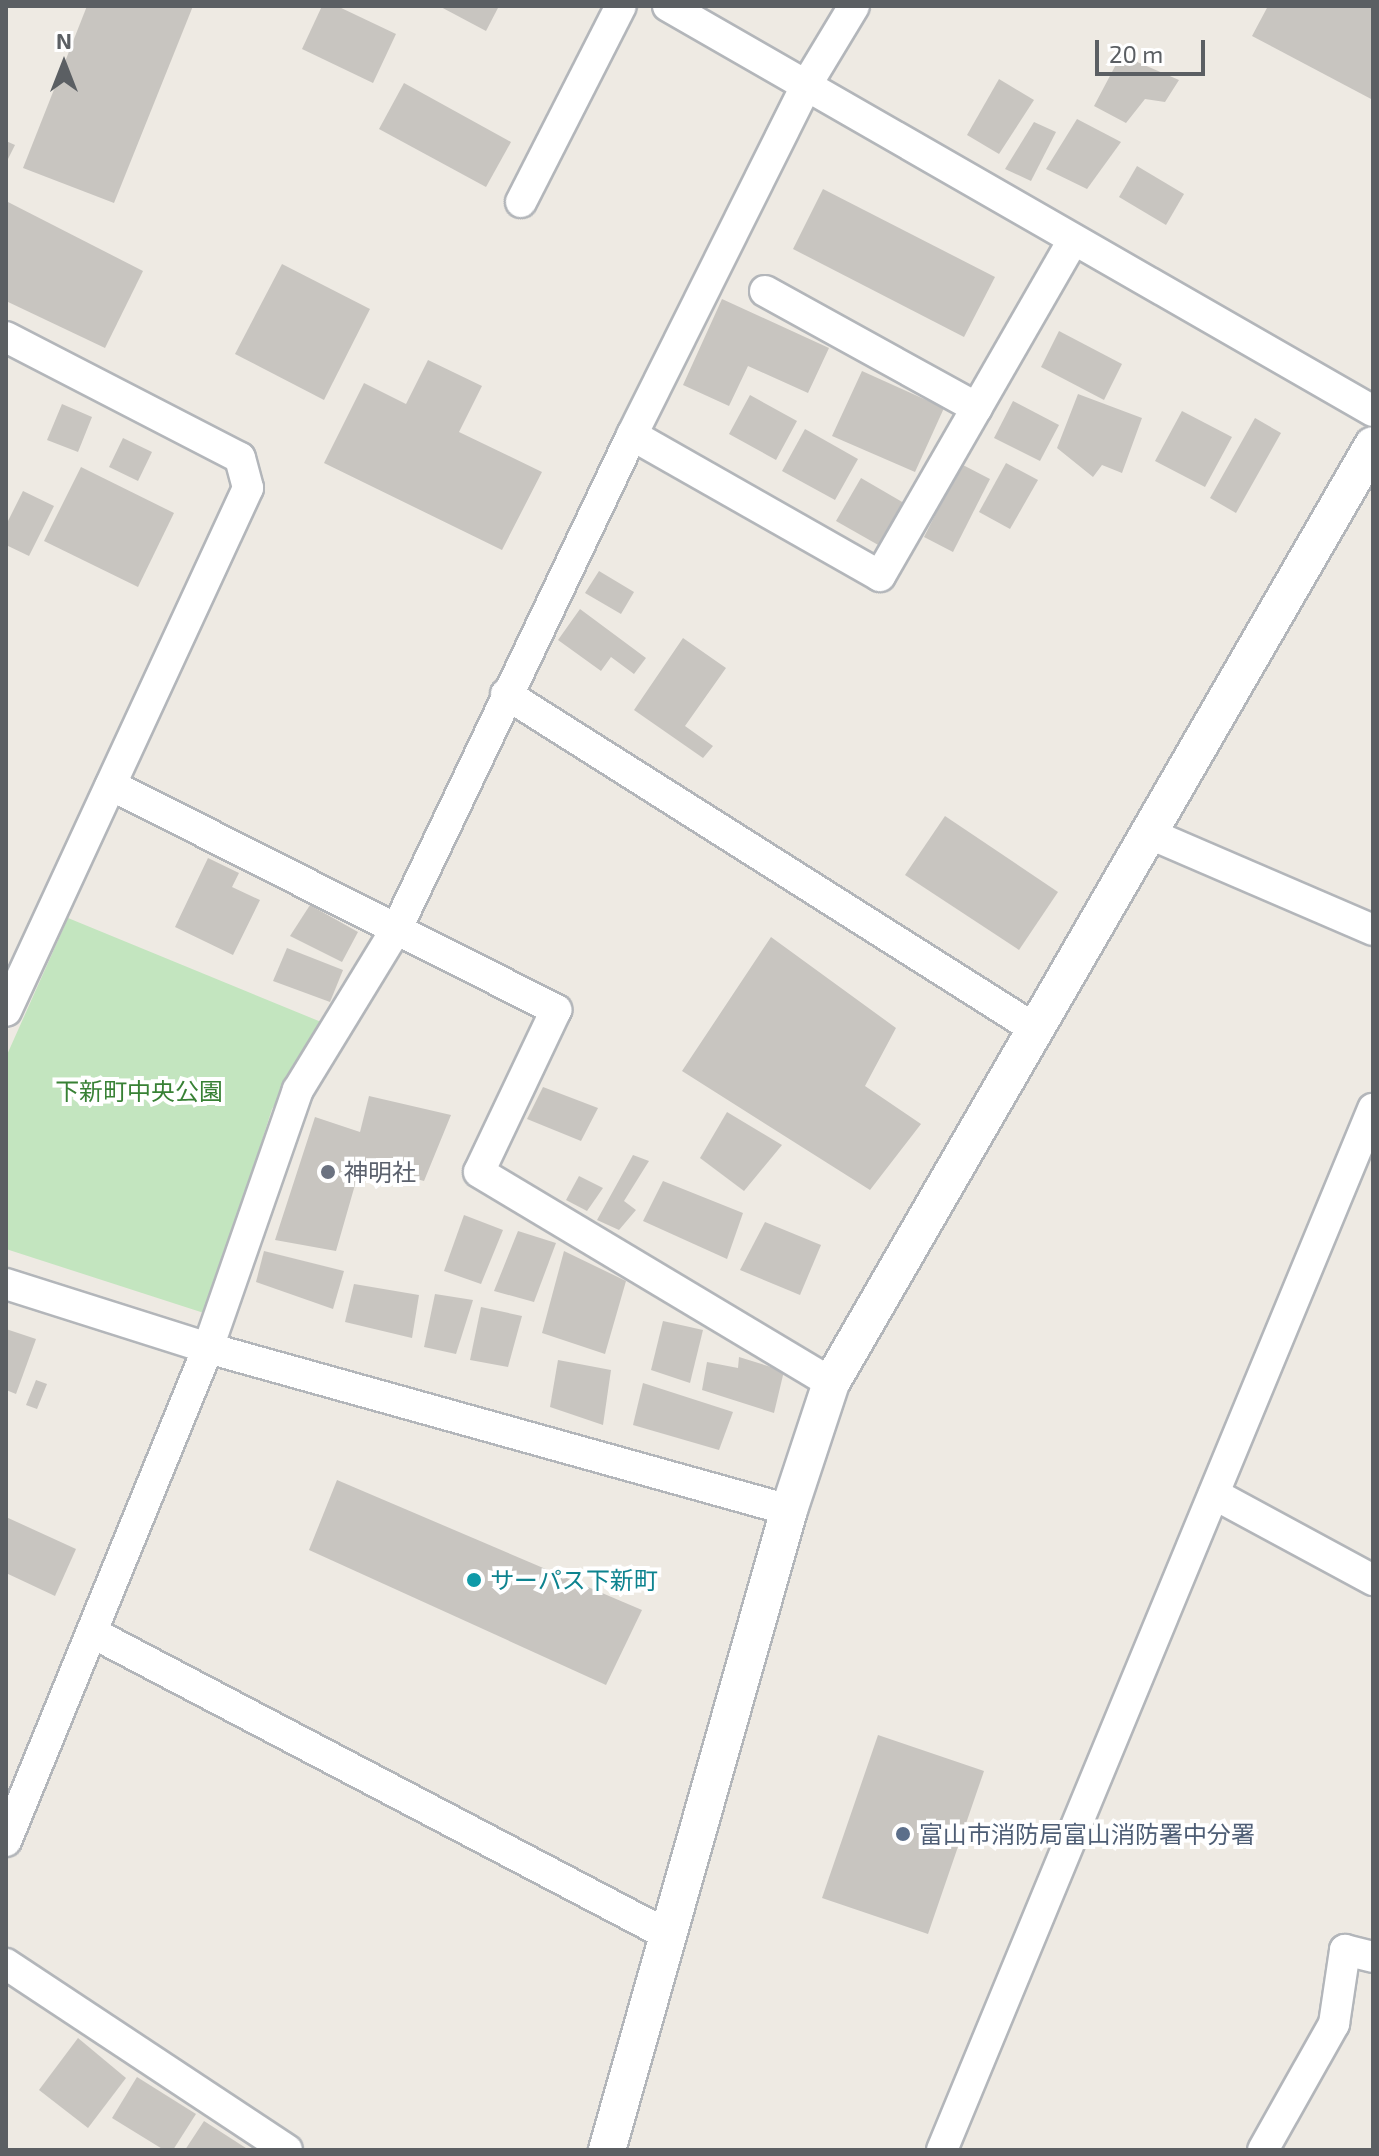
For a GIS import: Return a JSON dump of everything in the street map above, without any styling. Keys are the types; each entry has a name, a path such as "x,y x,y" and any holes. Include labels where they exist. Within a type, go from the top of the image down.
{"street":[{"path":"521,202 621,6"},
{"path":"668,6 1373,411"},
{"path":"6,1841 208,1348 298,1090 397,928 632,435 807,84 854,6"},
{"path":"632,435 880,576 1073,240"},
{"path":"765,291 977,408"},
{"path":"6,337 240,458 248,488 111,785 10,992"},
{"path":"607,2150 789,1510 831,1383 1373,445"},
{"path":"506,694 1035,1029"},
{"path":"111,785 556,1010 479,1172 831,1383"},
{"path":"1150,834 1373,930"},
{"path":"942,2150 1373,1109"},
{"path":"6,1284 208,1348 789,1510"},
{"path":"1214,1494 1373,1580"},
{"path":"93,1633 670,1936"},
{"path":"1263,2150 1334,2024 1345,1950 1373,1957"},
{"path":"6,1964 287,2150"}],"green space":[{"name":"下新町中央公園","path":"68,918 326,1024 272,1109 207,1314 6,1249 6,1057"}],"building":[{"path":"87,6 193,6 114,203 23,168"},
{"path":"322,6 337,6 396,34 373,83 302,49"},
{"path":"439,6 499,6 486,31"},
{"path":"1268,6 1373,6 1373,100 1252,36"},
{"path":"1121,55 1179,80 1165,102 1145,99 1126,123 1094,106"},
{"path":"999,79 1034,100 999,154 967,135"},
{"path":"404,83 511,142 486,187 379,129"},
{"path":"1077,119 1121,142 1087,189 1046,169"},
{"path":"1034,122 1056,132 1031,181 1005,169"},
{"path":"6,141 15,145 6,163"},
{"path":"1137,166 1184,194 1166,225 1119,197"},
{"path":"823,189 995,277 964,337 793,249"},
{"path":"6,201 143,271 105,348 6,301"},
{"path":"282,264 370,309 324,400 235,354"},
{"path":"722,299 829,348 808,393 748,366 729,406 683,385"},
{"path":"1059,331 1122,364 1104,400 1041,367"},
{"path":"428,360 482,386 459,432 542,472 502,550 324,463 364,383 406,404"},
{"path":"862,371 944,408 915,472 832,436"},
{"path":"1078,394 1142,418 1122,473 1102,465 1093,477 1057,448"},
{"path":"750,395 797,421 776,460 729,434"},
{"path":"1013,401 1059,425 1040,461 994,438"},
{"path":"62,404 92,417 78,452 47,440"},
{"path":"1182,411 1232,437 1205,487 1155,461"},
{"path":"1255,418 1281,433 1236,513 1210,498"},
{"path":"805,429 858,459 835,500 782,471"},
{"path":"123,438 152,452 138,481 109,467"},
{"path":"1006,463 1038,480 1010,529 979,512"},
{"path":"961,464 990,479 953,552 924,537"},
{"path":"81,467 174,513 138,587 44,541"},
{"path":"861,478 904,503 880,546 836,521"},
{"path":"23,491 54,506 29,556 6,545 6,525"},
{"path":"599,571 634,592 621,614 585,593"},
{"path":"580,609 646,658 634,674 611,657 601,671 558,640"},
{"path":"683,638 726,668 685,726 713,746 703,758 634,710"},
{"path":"945,816 1058,892 1019,950 905,875"},
{"path":"208,858 239,873 232,887 260,900 233,955 175,927"},
{"path":"310,905 358,932 342,962 290,936"},
{"path":"771,937 896,1028 865,1086 921,1124 870,1190 682,1071"},
{"path":"287,948 343,970 330,1002 273,981"},
{"path":"543,1087 598,1108 581,1141 527,1119"},
{"name":"神明社","path":"369,1096 451,1115 424,1181 361,1164 336,1251 275,1240 315,1117 360,1132"},
{"path":"727,1112 782,1145 744,1191 700,1158"},
{"path":"633,1155 649,1161 624,1201 636,1210 619,1230 597,1220"},
{"path":"579,1176 603,1188 587,1211 566,1200"},
{"path":"663,1181 743,1213 727,1259 643,1221"},
{"path":"464,1215 503,1230 481,1284 444,1271"},
{"path":"765,1222 821,1245 800,1295 740,1270"},
{"path":"518,1231 556,1243 534,1302 494,1291"},
{"path":"264,1251 344,1271 333,1309 256,1282"},
{"path":"564,1251 626,1281 605,1354 542,1333"},
{"path":"354,1284 419,1295 412,1338 345,1322"},
{"path":"435,1294 473,1300 456,1354 424,1347"},
{"path":"481,1307 522,1316 508,1367 470,1360"},
{"path":"663,1321 703,1330 690,1383 651,1370"},
{"path":"6,1329 36,1339 16,1394 6,1390"},
{"path":"739,1357 784,1371 774,1413 702,1390 707,1362 738,1368"},
{"path":"558,1360 611,1370 603,1425 550,1407"},
{"path":"36,1380 47,1384 37,1409 26,1405"},
{"path":"643,1383 733,1412 719,1450 633,1425"},
{"name":"サーパス下新町","path":"337,1480 642,1610 606,1685 309,1550"},
{"path":"6,1517 76,1549 55,1596 6,1573"},
{"name":"富山市消防局富山消防署中分署","path":"878,1735 984,1771 928,1934 822,1898"},
{"path":"78,2038 126,2078 88,2128 39,2090"},
{"path":"137,2077 196,2114 173,2150 164,2150 112,2118"},
{"path":"204,2121 249,2150 185,2150"}],"place":[{"name":"神明社","path":"328,1172"},
{"name":"サーパス下新町","path":"474,1580"},
{"name":"富山市消防局富山消防署中分署","path":"903,1834"}]}
